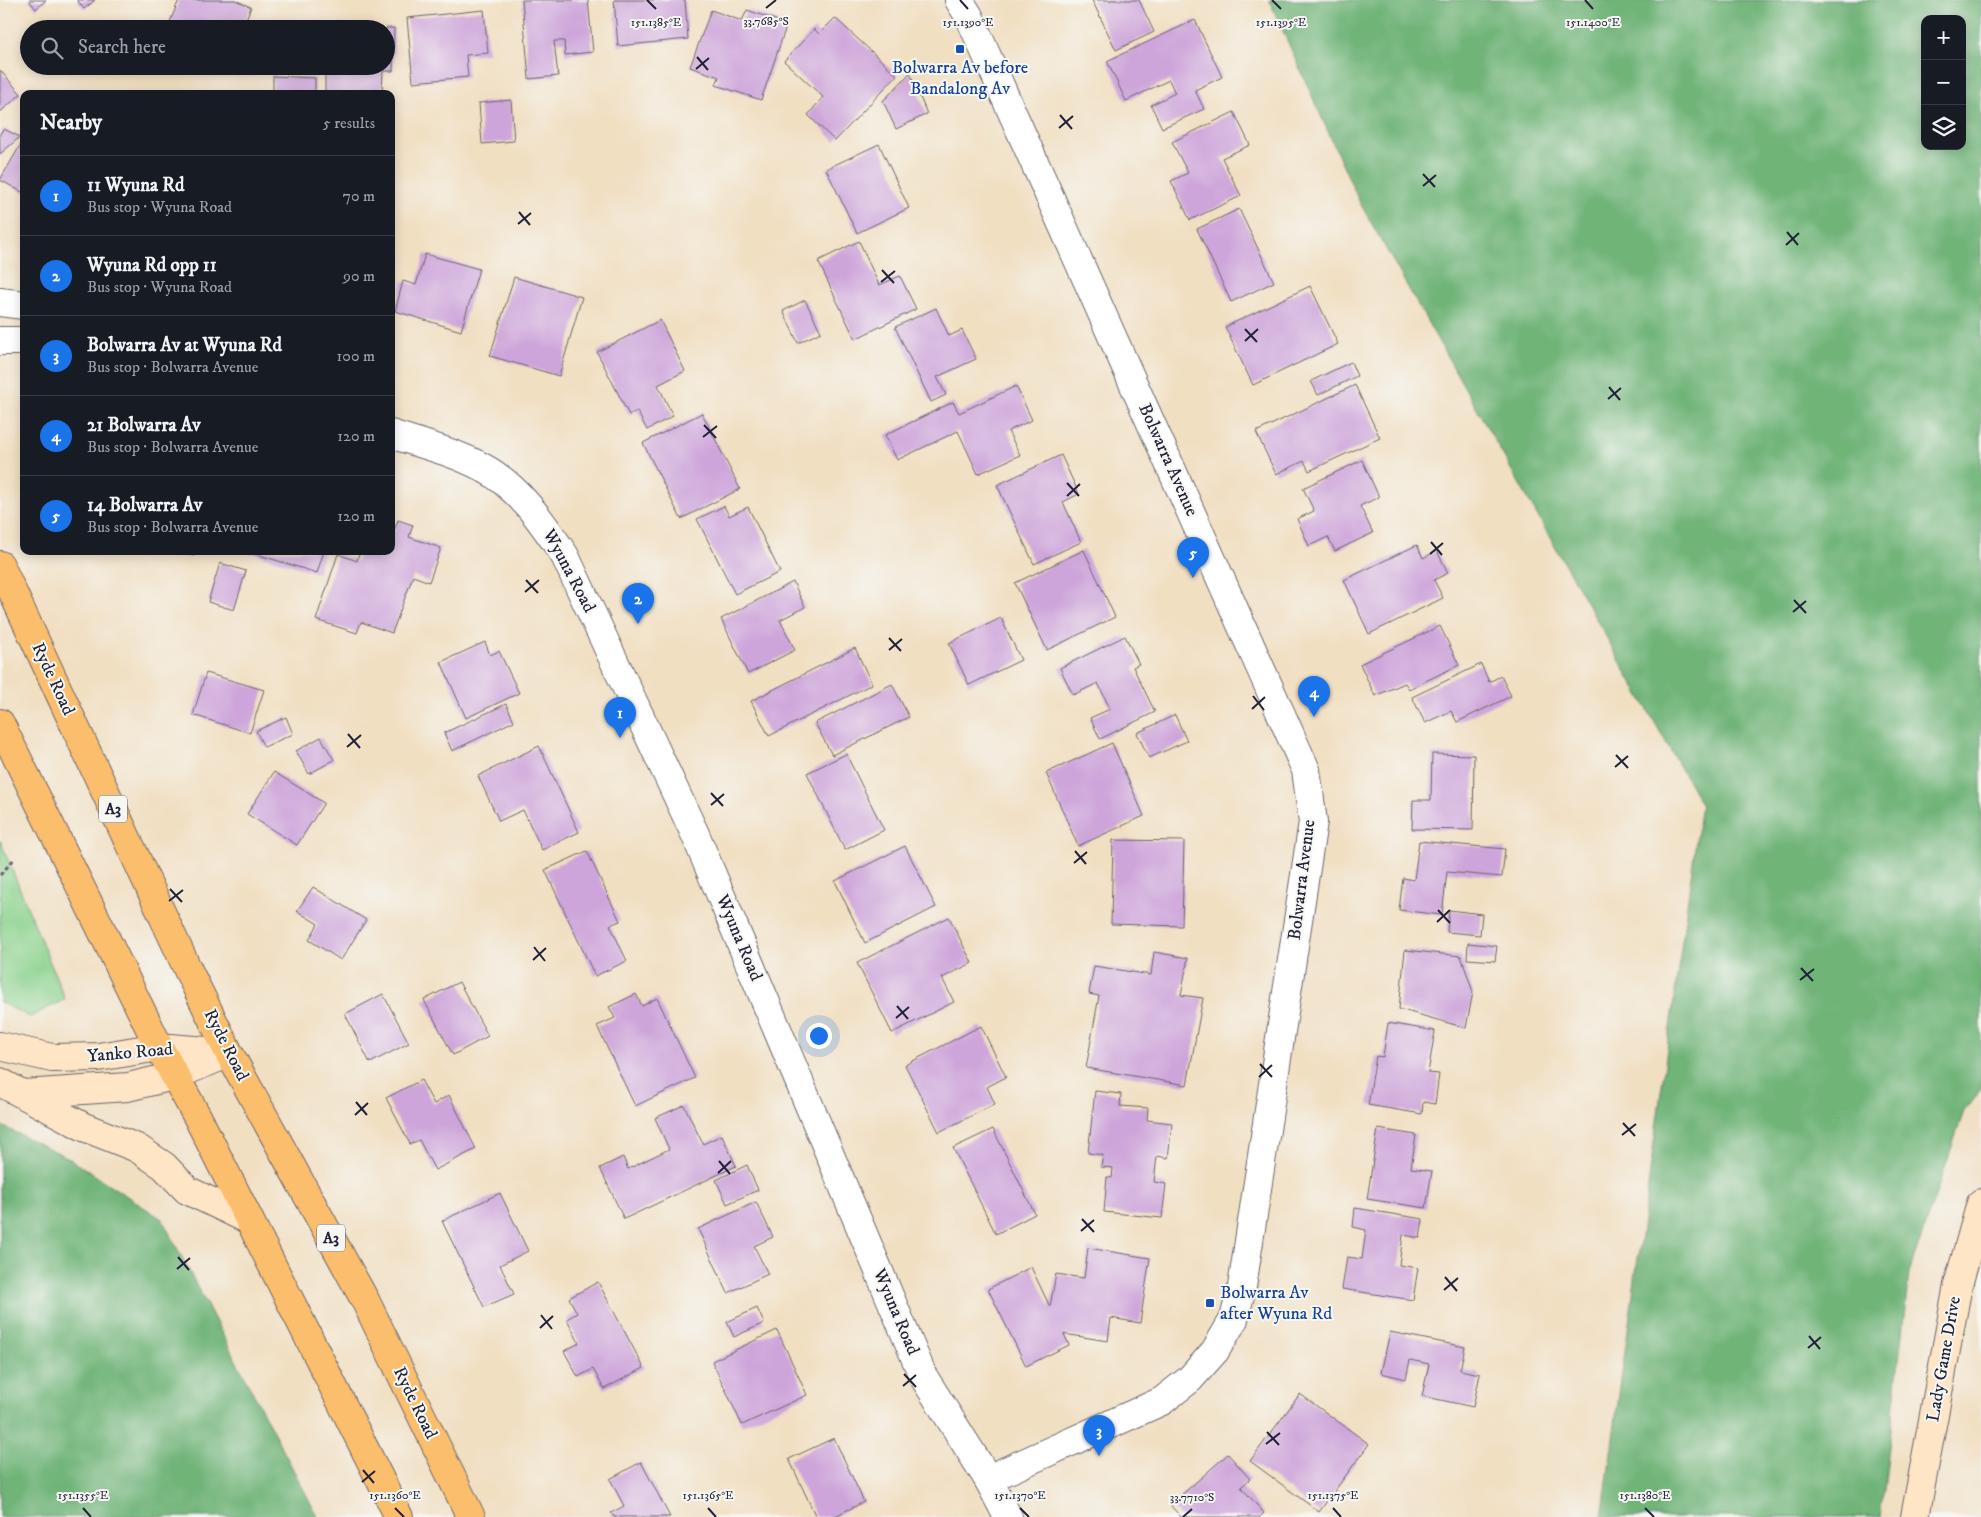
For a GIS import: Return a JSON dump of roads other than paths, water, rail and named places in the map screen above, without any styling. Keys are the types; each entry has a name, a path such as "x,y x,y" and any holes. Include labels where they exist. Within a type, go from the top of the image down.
{"highway":[{"name":"Ryde Road","path":"0,565 177,948 229,1053 366,1302 471,1517"},
{"path":"0,722 159,1047 399,1517"}],"main road":[{"name":"Yanko Road","path":"0,1046 52,1058 98,1057 159,1047 229,1053"},
{"name":"Yanko Road","path":"24,1094 115,1089 174,1076 229,1053"},
{"name":"Yanko Road","path":"0,1082 84,1127 138,1148 164,1166 187,1190 249,1220"},
{"name":"Lady Game Drive","path":"1915,1517 1958,1285 1981,1203"}],"street":[{"name":"Bolwarra Avenue","path":"959,0 969,16 1306,770 1313,822 1242,1287 1234,1319 1215,1351 1190,1379 1162,1401 988,1479"},
{"path":"0,341 20,341"},
{"name":"Wyuna Road","path":"395,435 450,453 483,467 513,491 542,521 565,556 695,834 923,1376 988,1479 1008,1517"}],"place":[{"name":"Bolwarra Av before Bandalong Av","path":"960,49"},
{"name":"14 Bolwarra Av","path":"1193,578"},
{"name":"Wyuna Rd opp 11","path":"638,624"},
{"name":"21 Bolwarra Av","path":"1314,717"},
{"name":"11 Wyuna Rd","path":"620,738"},
{"name":"Bolwarra Av after Wyuna Rd","path":"1210,1303"},
{"name":"Bolwarra Av at Wyuna Rd","path":"1099,1456"}]}
